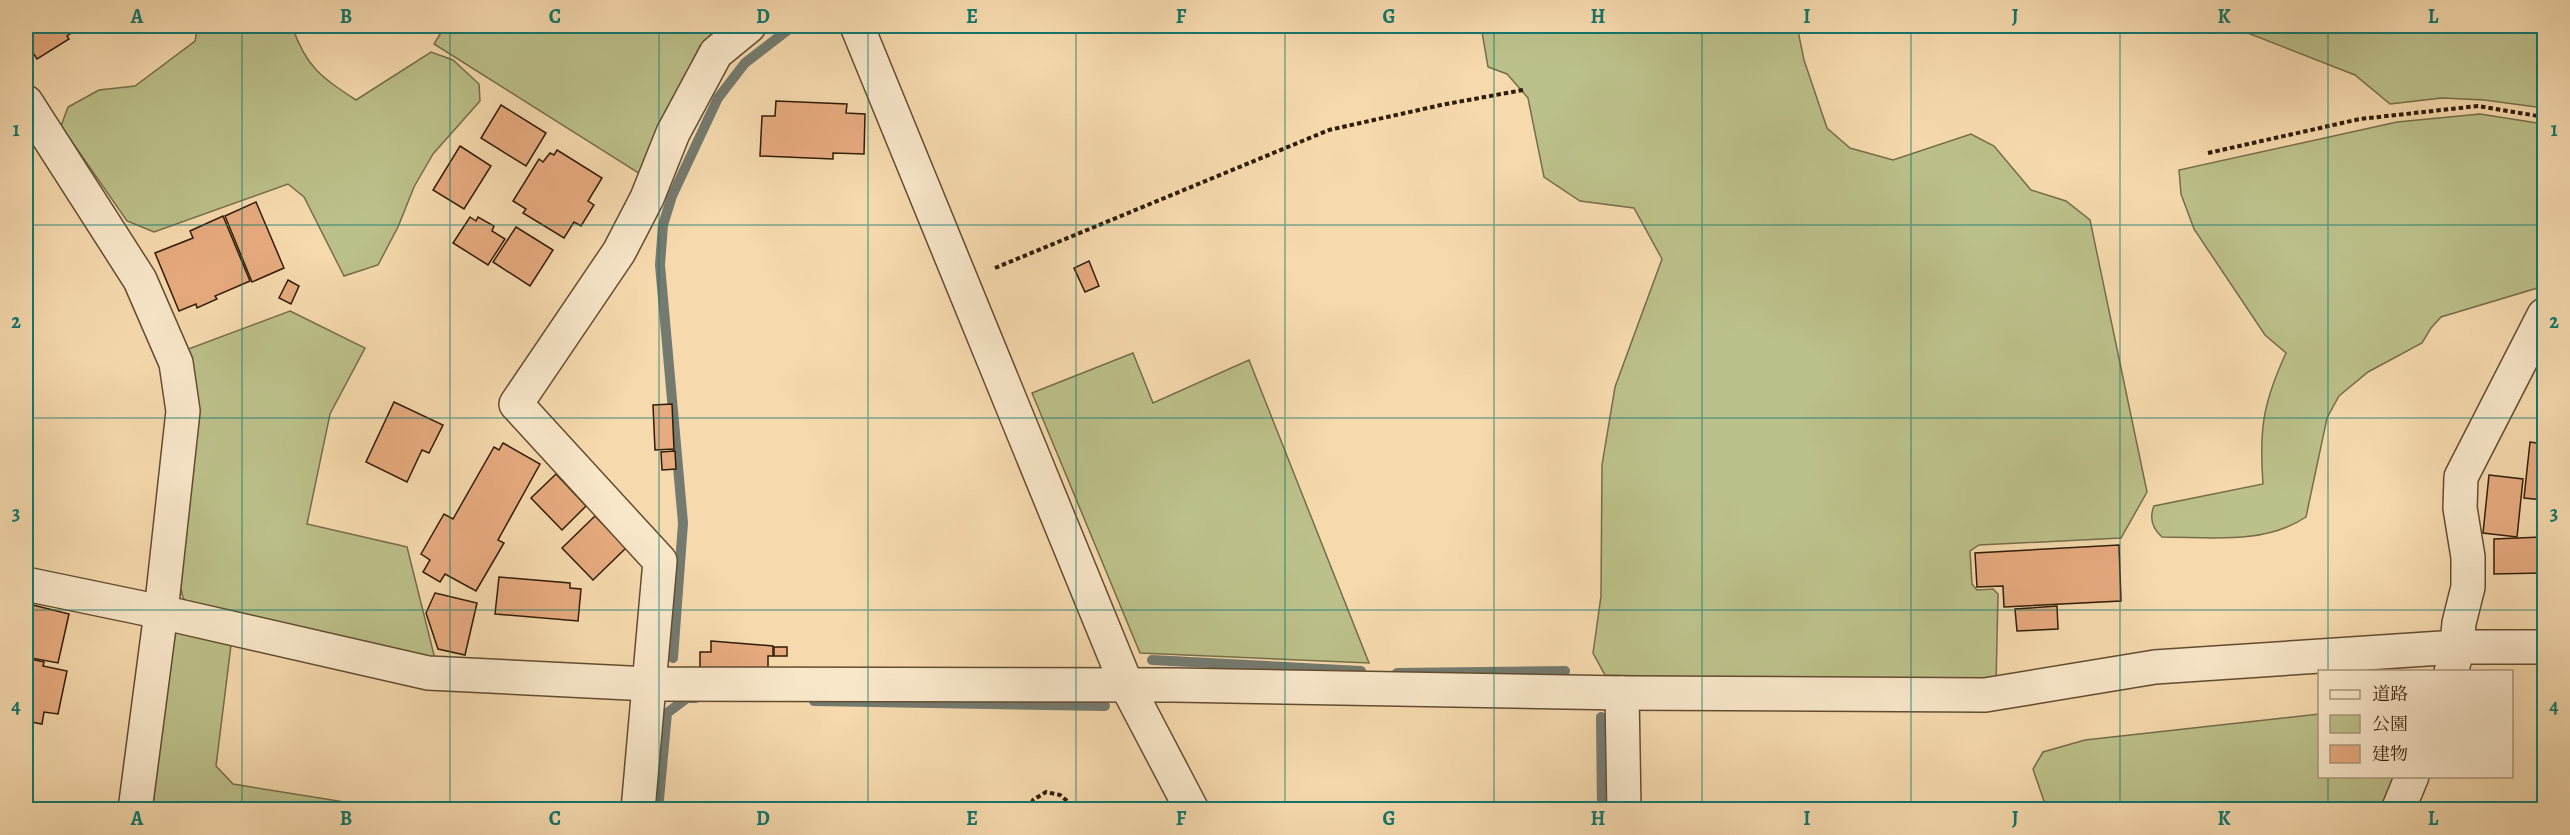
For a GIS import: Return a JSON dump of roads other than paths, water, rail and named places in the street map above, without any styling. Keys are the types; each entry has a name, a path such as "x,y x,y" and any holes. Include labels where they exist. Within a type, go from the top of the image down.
{"street":[{"path":"638,810 660,561 516,404 619,252 647,198 673,133 716,53 749,26"},
{"path":"858,26 1127,686 1192,810"},
{"path":"26,102 140,280 176,363 183,411 161,612 135,810"},
{"path":"2454,659 2468,587 2468,557 2460,508 2461,477 2544,315"},
{"path":"26,584 161,612 428,674 649,684 1174,685 1622,693 1985,695 2155,667 2454,659 2544,647"},
{"path":"1622,693 1624,810"},
{"path":"2398,810 2412,778"}],"waterway":[{"path":"673,658 683,523 660,265 663,225 672,196 718,98 745,63 793,26"},
{"path":"1152,660 1361,671"},
{"path":"1397,673 1565,671"},
{"path":"658,810 667,713 687,698 696,698"},
{"path":"814,701 1105,706"},
{"path":"1601,717 1602,810"}]}
